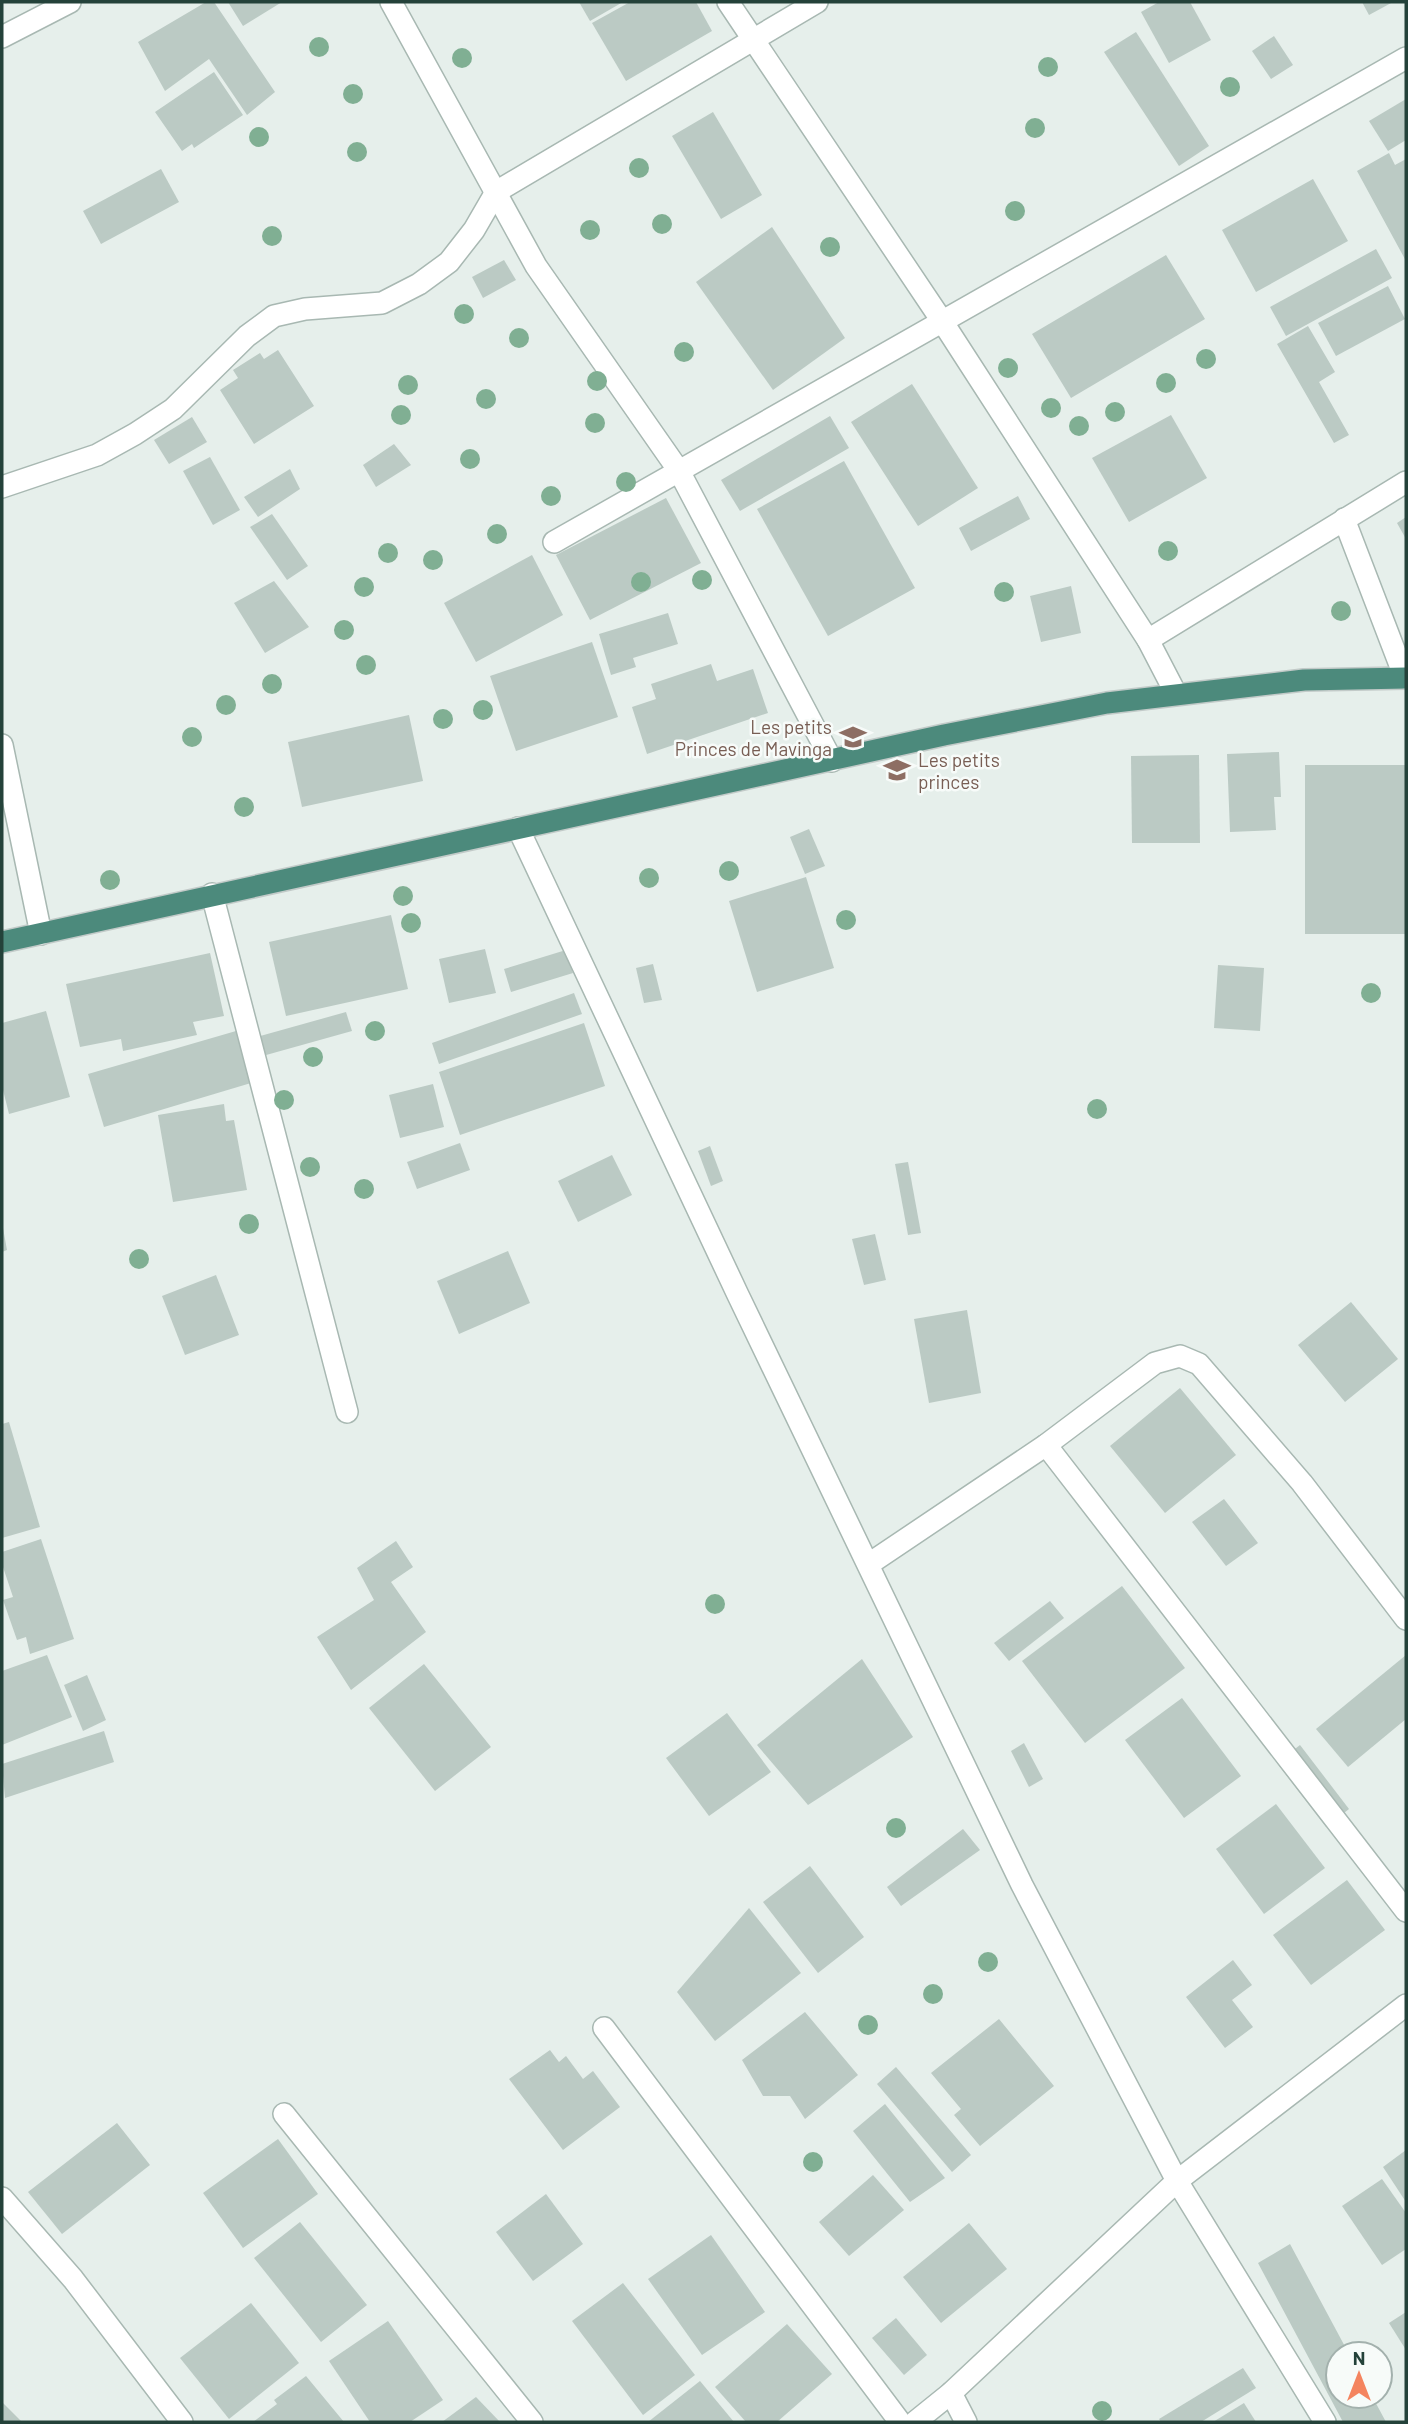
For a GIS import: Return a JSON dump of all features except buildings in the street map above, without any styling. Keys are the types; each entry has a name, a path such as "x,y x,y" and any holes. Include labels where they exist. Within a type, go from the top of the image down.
{"highway":[{"path":"2,942 944,735 1175,692 1304,680 1406,678"}],"street":[{"path":"2,37 70,2"},
{"path":"391,2 536,266 679,471 832,761"},
{"path":"728,2 942,321 1148,640 1175,692"},
{"path":"2,487 97,455 135,434 173,409 247,336 275,316 305,309 382,303 419,284 449,262 474,229 496,192 817,2"},
{"path":"554,542 1406,58"},
{"path":"1148,640 1406,482"},
{"path":"1344,519 1406,678"},
{"path":"2,745 41,934"},
{"path":"518,828 738,1295 1022,1885 1177,2181 1325,2422"},
{"path":"212,894 347,1412"},
{"path":"869,1564 1046,1445 1155,1363 1180,1356 1199,1364 1398,1591 1406,1619"},
{"path":"1046,1445 1406,1911"},
{"path":"915,2422 951,2393 1177,2181 1406,2005"},
{"path":"604,2028 900,2422"},
{"path":"284,2114 532,2422"},
{"path":"2,2198 73,2279 182,2422"},
{"path":"951,2393 966,2422"}],"place":[{"name":"Les petits Princes de Mavinga","path":"853,737"},
{"name":"Les petits princes","path":"897,770"}]}
